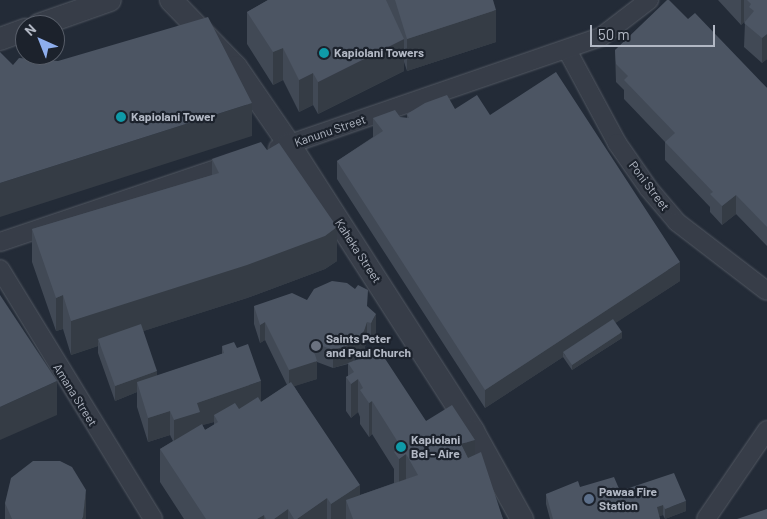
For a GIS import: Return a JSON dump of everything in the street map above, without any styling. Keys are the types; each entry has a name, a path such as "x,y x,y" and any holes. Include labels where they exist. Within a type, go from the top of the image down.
{"street":[{"path":"65,16 110,0"},
{"name":"Kaheka Street","path":"171,0 236,67 289,144 473,432 522,519"},
{"name":"Kanunu Street","path":"0,242 567,50 601,37 650,0"},
{"path":"0,39 15,34"},
{"name":"Poni Street","path":"567,50 617,143 649,189 677,222 767,291"},
{"name":"Amana Street","path":"0,269 153,519"},
{"path":"706,519 767,430"}],"building":[{"path":"268,0 386,0 404,39 318,82 313,73 299,80 283,48 273,52 247,12"},
{"path":"395,0 493,0 496,10 407,39"},
{"path":"667,0 688,19 695,13 767,88 767,227 736,195 722,206 710,194 713,192 665,142 675,133 624,80 628,76 616,64 615,50"},
{"path":"747,0 767,0 767,34 762,38 744,23 754,11 749,7 751,4"},
{"name":"Kapiolani Tower","path":"208,17 252,103 0,183 0,52 13,65 15,63 15,65 65,65 65,59"},
{"path":"556,72 680,262 485,390 337,161 383,131 373,118 395,110 400,117 409,118 407,114 425,103 447,95 455,109 477,95 490,115"},
{"path":"261,142 267,150 279,143 337,227 325,236 247,265 71,321 63,295 56,298 32,229 219,173 212,159"},
{"name":"Saints Peter and Paul Church","path":"332,281 347,283 355,289 358,285 368,290 367,306 376,314 371,323 367,322 364,331 352,344 333,350 315,343 312,345 317,361 289,370 265,322 260,325 254,306 292,293 307,300 314,289"},
{"path":"0,295 57,381 0,407"},
{"path":"613,319 622,332 572,365 563,352"},
{"path":"141,324 157,371 115,386 98,339"},
{"path":"234,342 237,348 248,344 261,381 197,403 200,412 174,420 170,411 148,418 137,382 224,353 222,346"},
{"path":"380,351 426,421 452,405 475,440 461,444 468,458 481,452 503,519 353,519 346,500 418,475 406,454 399,459 394,452 401,447 372,401 369,403 360,390 363,388 358,379 351,384 346,377 354,372 348,363"},
{"path":"291,382 360,485 331,504 327,498 297,519 294,519 288,509 274,519 266,519 264,515 257,519 206,519 160,449 202,424 205,430 218,422 214,415 235,403 239,409 258,397 261,402"},
{"path":"33,461 60,461 72,467 86,490 82,519 12,519 5,503 11,478"},
{"name":"Pawaa Fire Station","path":"674,473 686,501 665,509 663,505 657,507 660,519 553,519 546,494 578,481 580,487 614,477 620,491"},
{"path":"767,509 767,519 737,519"}],"place":[{"name":"Kapiolani Towers","path":"324,53"},
{"name":"Kapiolani Tower","path":"121,117"},
{"name":"Saints Peter and Paul Church","path":"316,346"},
{"name":"Kapiolani Bel - Aire","path":"401,447"},
{"name":"Pawaa Fire Station","path":"589,499"}]}
